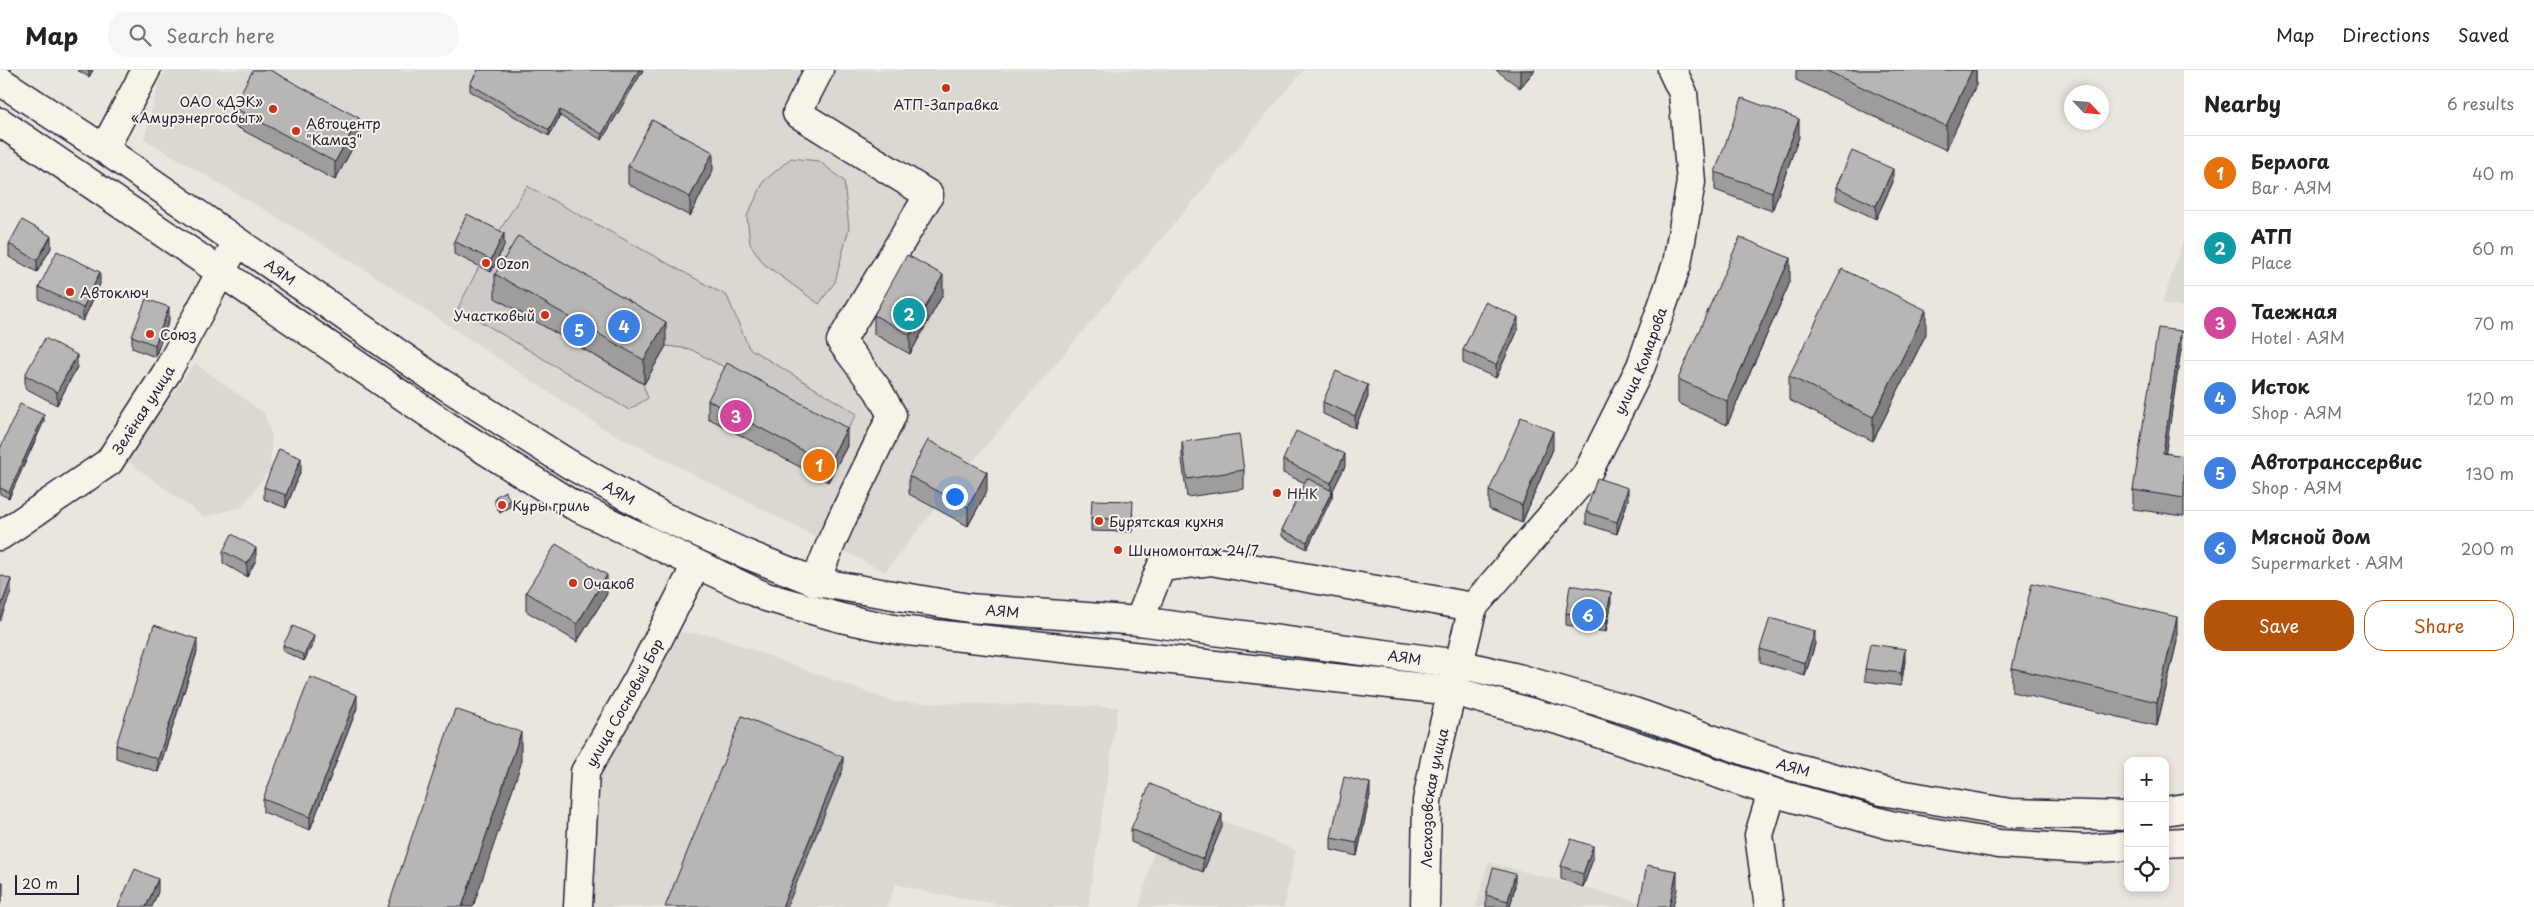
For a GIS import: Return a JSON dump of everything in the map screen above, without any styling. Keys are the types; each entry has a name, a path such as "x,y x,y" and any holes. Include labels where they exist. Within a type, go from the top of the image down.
{"main road":[{"path":"104,149 146,70"},
{"path":"816,582 828,547 867,471 892,415 878,390 841,341 929,196 797,113 819,70"},
{"name":"улица Комарова","path":"1473,607 1586,476 1641,366 1678,264 1692,182 1683,94 1672,70"},
{"name":"АЯМ","path":"0,81 104,149 435,379 569,464 662,516 746,554 816,582 969,608 1139,621 1459,664 1518,678 1634,712 1783,764 1882,791 2010,813 2124,816"},
{"name":"АЯМ","path":"0,122 453,430 565,500 696,565 766,597 841,618 898,630 1453,691 1565,722 1772,792 1890,825 2000,844 2085,849 2124,846"},
{"name":"Зелёная улица","path":"0,536 109,462 167,372 237,242"},
{"path":"1139,621 1161,567 1211,561 1473,607"},
{"name":"улица Сосновый Бор","path":"578,907 585,772 637,681 696,565"},
{"name":"Лесхозовская улица","path":"1425,907 1427,801 1435,760 1473,607"},
{"path":"1769,907 1759,835 1772,792"},
{"path":"2169,810 2184,808"},
{"path":"2169,843 2184,842"}],"shaded area":[{"path":"166,70 1304,70 959,478 885,572 601,427 361,267 144,139 159,82"},
{"path":"791,158 819,161 844,181 849,228 835,282 819,304 764,264 750,244 747,216 764,181"},
{"path":"527,186 727,296 749,348 857,414 846,432 690,349 666,346 518,260 496,298 643,384 648,398 629,410 458,308 487,251"},
{"path":"2184,237 2184,308 2162,304"},
{"path":"195,363 264,413 272,436 270,469 242,507 204,517 126,460"},
{"path":"679,632 712,635 894,702 1118,707 1088,907 1016,907 931,893 896,884 887,907 585,907 595,764"},
{"path":"1169,799 1296,850 1284,907 1139,907"},
{"path":"1488,862 1658,907 1476,907"}],"building":[{"name":"Автоцентр \"Камаз\"","path":"253,70 270,70 359,118 335,162 233,107"},
{"path":"478,70 639,70 602,134 560,110 549,130 470,84"},
{"path":"1825,70 1972,70 1946,126"},
{"path":"1742,98 1799,119 1772,192 1715,172"},
{"path":"652,120 713,152 690,197 628,166"},
{"path":"1852,151 1893,169 1876,206 1836,187"},
{"path":"467,214 504,233 491,260 454,241"},
{"path":"22,220 51,236 37,260 9,244"},
{"path":"518,236 666,322 644,360 495,274"},
{"path":"1740,237 1790,258 1727,401 1678,379"},
{"name":"Автоключ","path":"57,251 100,272 83,308 39,287"},
{"path":"907,255 943,275 910,335 874,315"},
{"path":"1842,269 1926,310 1873,417 1789,376"},
{"path":"146,299 169,307 155,345 132,336"},
{"path":"1485,302 1518,317 1496,365 1463,350"},
{"path":"2158,328 2181,331 2163,453 2184,456 2184,498 2133,490"},
{"path":"45,338 77,355 57,392 25,375"},
{"path":"727,363 847,428 828,464 708,400"},
{"path":"1336,371 1368,385 1355,416 1323,402"},
{"path":"20,404 44,415 9,492 0,488 0,449"},
{"path":"1521,417 1553,431 1522,505 1489,491"},
{"path":"1296,431 1345,454 1331,483 1283,460"},
{"path":"1239,434 1244,470 1187,479 1182,442"},
{"path":"928,440 987,472 968,507 909,476"},
{"path":"279,449 301,458 286,495 264,487"},
{"path":"1307,478 1332,491 1307,542 1282,530"},
{"path":"1597,478 1628,488 1617,522 1586,512"},
{"path":"505,491 510,500 500,506 495,497"},
{"path":"1092,500 1133,501 1132,520 1091,518"},
{"path":"232,534 256,548 247,564 223,551"},
{"path":"556,544 607,575 577,624 526,592"},
{"path":"0,575 11,579 0,609"},
{"path":"2032,583 2177,617 2157,702 2012,668"},
{"path":"1570,585 1611,592 1606,619 1566,613"},
{"path":"1770,618 1815,631 1805,663 1760,649"},
{"path":"154,625 197,639 158,759 116,745"},
{"path":"293,626 314,636 304,655 283,645"},
{"path":"1870,644 1905,649 1901,673 1865,669"},
{"path":"310,677 357,695 310,817 263,799"},
{"path":"455,709 521,732 462,907 388,907"},
{"path":"742,716 843,757 782,907 665,907"},
{"path":"1344,777 1370,783 1357,843 1331,838"},
{"path":"1150,784 1222,814 1203,859 1131,829"},
{"path":"1571,839 1593,846 1583,874 1561,866"},
{"path":"1647,865 1677,871 1669,907 1639,907"},
{"path":"1493,868 1515,874 1508,901 1486,895"},
{"path":"135,869 158,879 146,907 118,907"},
{"path":"0,881 3,882 0,893"}],"place":[{"name":"АТП-Заправка","path":"946,88"},
{"name":"ОАО «ДЭК» «Амурэнергосбыт»","path":"273,109"},
{"name":"Автоцентр \"Камаз\"","path":"296,131"},
{"name":"Ozon","path":"486,263"},
{"name":"Автоключ","path":"70,292"},
{"name":"АТП","path":"909,314"},
{"name":"Участковый","path":"545,315"},
{"name":"Исток","path":"624,326"},
{"name":"Автотранссервис","path":"579,330"},
{"name":"Союз","path":"150,334"},
{"name":"Таежная","path":"736,416"},
{"name":"Берлога","path":"819,465"},
{"name":"ННК","path":"1277,493"},
{"name":"Куры гриль","path":"502,505"},
{"name":"Бурятская кухня","path":"1099,521"},
{"name":"Шиномонтаж 24/7","path":"1118,550"},
{"name":"Очаков","path":"573,583"},
{"name":"Мясной дом","path":"1588,615"}]}
